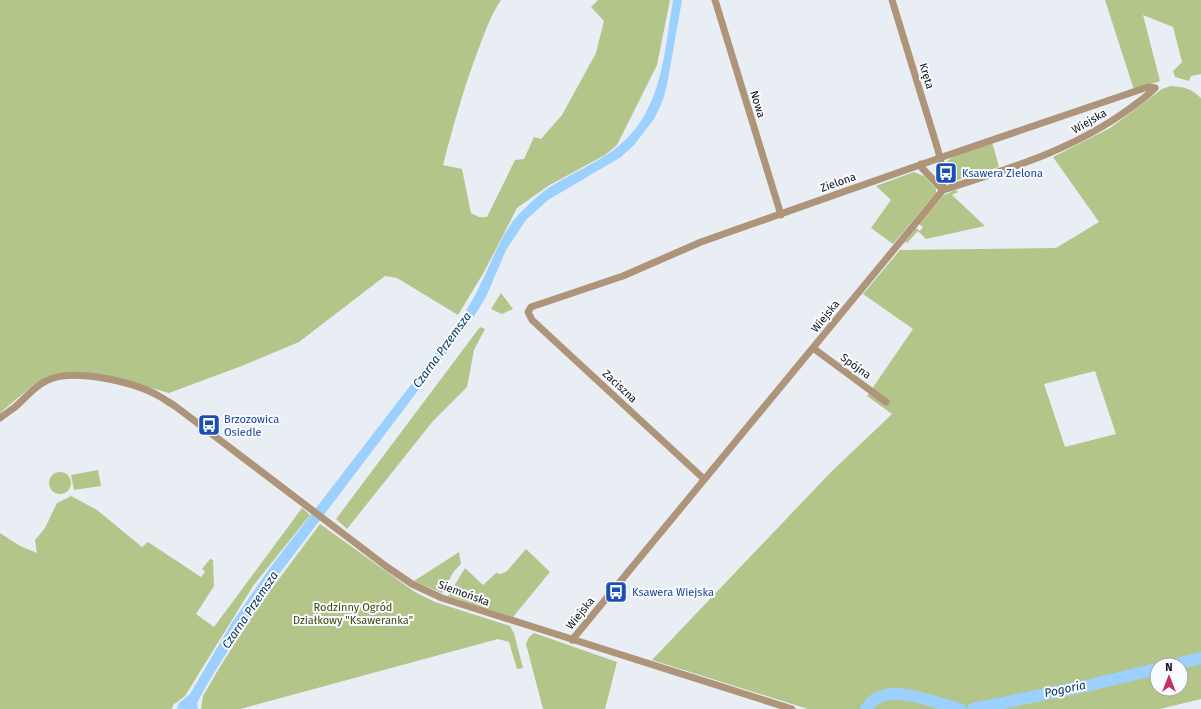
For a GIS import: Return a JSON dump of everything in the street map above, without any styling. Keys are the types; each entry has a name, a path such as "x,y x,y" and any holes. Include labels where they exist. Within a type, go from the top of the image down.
{"street":[{"name":"Nowa","path":"715,0 781,215"},
{"name":"Kręta","path":"892,0 940,158 943,190"},
{"name":"Zielona","path":"531,307 624,276 701,242 781,215 921,164 1148,88 1155,88"},
{"name":"Wiejska","path":"572,640 943,190 1023,163 1067,146 1095,132 1114,120 1155,88"},
{"path":"921,164 922,168 943,190"},
{"name":"Zaciszna","path":"531,307 528,312 532,320 704,479"},
{"name":"Spójna","path":"814,348 886,402"},
{"name":"Siemońska","path":"0,418 16,407 36,387 47,380 58,376 74,375 109,379 137,386 159,396 175,406 412,584 442,598 792,709"}],"green space":[{"path":"0,0 501,0 494,12 472,67 458,109 443,165 462,169 471,213 479,217 487,217 515,160 524,159 534,137 541,139 562,115 596,53 604,21 591,7 598,0 670,0 657,65 617,145 605,155 548,186 517,208 484,272 458,315 397,278 385,276 299,342 239,367 169,393 110,377 84,373 58,373 33,385 0,413"},
{"path":"1105,0 1201,0 1201,74 1191,76 1189,81 1175,77 1173,71 1182,62 1173,27 1143,15 1160,81 1134,90"},
{"path":"1171,86 1190,90 1201,98 1201,699 1160,709 808,709 652,660 830,473 892,414 867,396 913,329 863,294 900,250 1056,248 1099,222 1053,157 1110,128 1162,89","holes":["1095,371 1116,434 1065,447 1044,384"]},
{"path":"992,142 999,167 948,183 946,164 949,160 966,151"},
{"path":"914,172 924,176 936,188 936,193 893,244 871,228 891,200 876,186"},
{"path":"955,190 958,192 952,195 985,226 926,239 918,231 907,243 905,242 916,228 920,231 923,227 919,224 944,195"},
{"path":"501,293 513,309 502,314 491,309"},
{"path":"480,327 485,329 474,350 467,387 433,421 347,529 336,519"},
{"path":"98,470 101,486 74,490 71,475"},
{"path":"60,472 68,475 71,483 68,491 60,494 52,491 49,483 52,475"},
{"path":"71,496 97,510 142,547 148,542 201,577 205,572 202,569 210,559 213,560 214,586 196,614 214,627 302,508 310,515 253,586 185,696 173,705 172,709 0,709 0,533 20,546 37,553 35,540 45,528 57,503"},
{"name":"Rodzinny Ogród Działkowy \"Ksaweranka\"","path":"320,524 415,592 435,602 510,626 514,633 523,668 517,669 509,642 498,639 240,709 201,709 203,696 251,618"},
{"path":"526,549 550,572 513,617 448,596 465,568 483,585 496,573 501,574 507,571"},
{"path":"459,552 461,564 454,571 442,593 414,581"},
{"path":"534,633 617,662 605,709 543,709 526,644 529,637"}],"water":[{"name":"Czarna Przemsza","path":"673,0 682,0 667,85 663,100 654,119 634,145 621,157 548,200 526,220 506,250 486,297 473,318 261,598 209,681 197,703 198,709 177,709 179,703 190,694 231,624 269,569 461,318 475,296 498,247 512,222 522,211 550,187 590,165 623,143 637,126 648,108 662,67"}],"waterway":[{"name":"Pogoria","path":"1189,661 1201,658"},
{"name":"Pogoria","path":"973,709 1081,687 1149,671"},
{"name":"Pogoria","path":"866,709 874,700 893,694 904,694 960,709"}],"place":[{"name":"Ksawera Zielona","path":"946,173"},
{"name":"Brzozowica Osiedle","path":"209,425"},
{"name":"Ksawera Wiejska","path":"616,592"}]}
